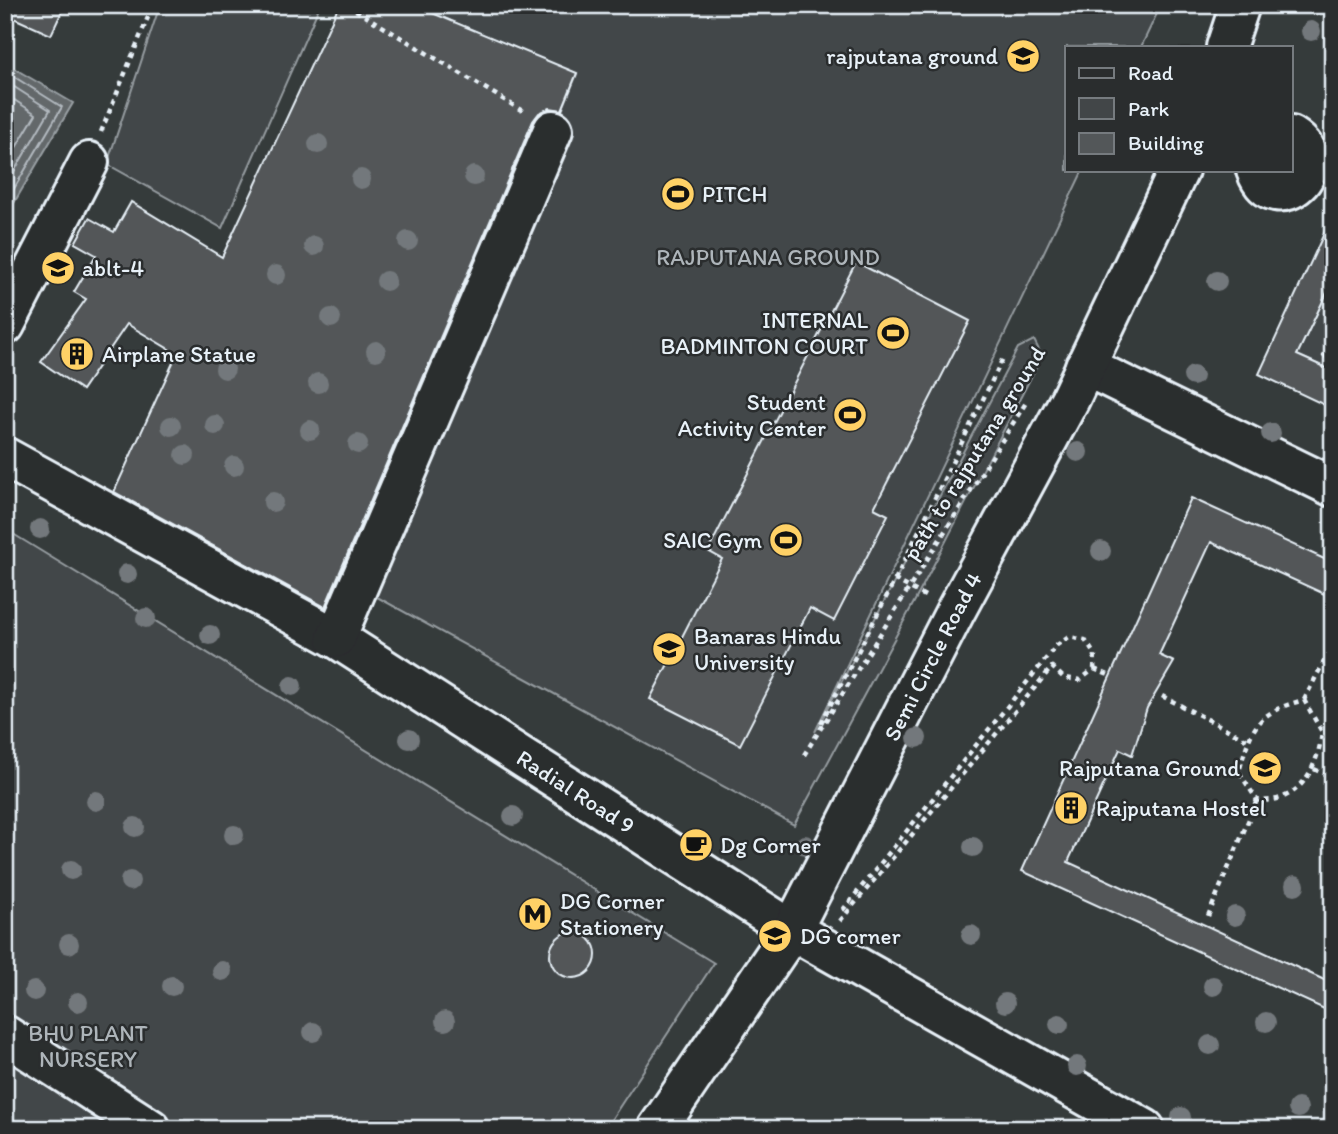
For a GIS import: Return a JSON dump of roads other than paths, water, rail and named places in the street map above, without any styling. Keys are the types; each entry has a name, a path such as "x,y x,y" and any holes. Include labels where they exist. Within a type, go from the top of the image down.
{"lane":[{"path":"1226,46 1240,5"},
{"path":"336,638 553,130"},
{"path":"1257,172 1262,182 1282,192 1319,179 1310,151 1292,136"},
{"path":"5,326 89,162"},
{"name":"Semi Circle Road 4","path":"657,1129 800,935 955,612 1085,366 1178,172"},
{"path":"1085,366 1333,486"},
{"name":"Radial Road 9","path":"5,457 336,638 800,935 1145,1129"},
{"path":"652,1129 800,935"},
{"path":"5,1035 151,1129"}],"water":[{"path":"5,63 73,103 5,218"}],"place":[{"name":"rajputana ground","path":"1023,56"},
{"name":"PITCH","path":"678,194"},
{"name":"ablt-4","path":"58,268"},
{"name":"INTERNAL BADMINTON COURT","path":"893,333"},
{"name":"Airplane Statue","path":"77,354"},
{"name":"Student Activity Center","path":"850,415"},
{"name":"SAIC Gym","path":"786,540"},
{"name":"Banaras Hindu University","path":"669,649"},
{"name":"Rajputana Ground","path":"1265,768"},
{"name":"Rajputana Hostel","path":"1071,808"},
{"name":"Dg Corner","path":"696,845"},
{"name":"DG Corner Stationery","path":"535,914"},
{"name":"DG corner","path":"775,936"}],"park label":[{"name":"RAJPUTANA GROUND","path":"768,257"},
{"name":"BHU PLANT NURSERY","path":"88,1046"}]}
